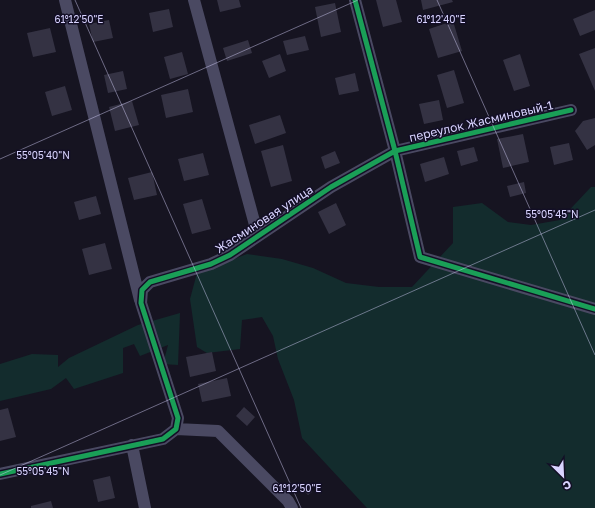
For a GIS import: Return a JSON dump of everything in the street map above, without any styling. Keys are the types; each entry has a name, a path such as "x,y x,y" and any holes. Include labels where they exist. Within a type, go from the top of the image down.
{"street":[{"path":"65,0 141,303 178,418 176,429"},
{"path":"194,0 258,236"},
{"path":"355,0 395,151 420,257 595,309"},
{"name":"переулок Жасминовый-1","path":"395,151 571,110"},
{"name":"Жасминовая улица","path":"141,303 142,290 150,282 211,264 230,255 331,187 395,151"},
{"path":"0,474 163,439 176,429 218,431 288,501 292,508"},
{"path":"132,445 145,508"}],"green space":[{"path":"591,187 595,187 595,508 367,508 302,438 294,400 278,359 273,336 262,317 242,320 240,349 207,353 197,347 190,299 197,273 247,254 282,259 313,268 346,283 379,287 412,287 453,243 453,207 482,203 508,222 531,225 560,220"},
{"path":"180,313 178,365 163,364 168,345 140,356 134,344 123,348 123,373 74,389 66,378 51,389 0,401 0,364 32,354 58,355 58,367 69,358 138,325"}],"building":[{"path":"217,0 239,0 241,7 220,12"},
{"path":"376,0 396,0 402,22 383,27"},
{"path":"421,0 452,0 453,2 423,10"},
{"path":"335,3 341,32 321,37 315,7"},
{"path":"169,9 173,27 153,32 149,13"},
{"path":"595,10 595,30 580,36 573,19"},
{"path":"109,20 113,38 93,42 89,24"},
{"path":"453,21 462,51 438,58 429,29"},
{"path":"50,28 56,52 33,57 27,33"},
{"path":"305,36 309,50 287,55 283,41"},
{"path":"248,40 252,53 227,61 223,48"},
{"path":"595,48 595,91 579,54"},
{"path":"182,52 188,74 170,79 164,57"},
{"path":"280,54 286,71 269,78 262,61"},
{"path":"520,54 530,86 514,91 503,60"},
{"path":"454,70 464,103 447,108 437,75"},
{"path":"123,71 127,89 108,93 104,75"},
{"path":"355,73 359,91 339,95 335,78"},
{"path":"65,86 72,110 52,116 45,92"},
{"path":"188,89 193,112 166,118 161,95"},
{"path":"439,100 443,120 424,124 419,104"},
{"path":"132,101 139,125 115,131 109,107"},
{"path":"280,115 286,133 255,144 249,125"},
{"path":"595,118 595,145 587,150 575,131 583,121"},
{"path":"523,134 529,162 503,168 497,139"},
{"path":"569,143 573,160 554,165 550,147"},
{"path":"283,145 292,181 271,187 261,151"},
{"path":"474,147 478,161 461,166 457,151"},
{"path":"335,151 340,163 325,169 321,157"},
{"path":"203,153 209,175 184,181 178,159"},
{"path":"444,157 449,174 425,182 420,164"},
{"path":"152,172 157,195 134,200 128,178"},
{"path":"524,182 526,193 510,197 507,186"},
{"path":"96,196 101,214 79,220 74,202"},
{"path":"202,199 211,229 192,234 183,204"},
{"path":"336,203 346,225 329,234 318,212"},
{"path":"105,243 112,269 89,275 82,249"},
{"path":"212,352 216,371 190,377 186,357"},
{"path":"227,378 231,396 202,402 198,384"},
{"path":"244,407 255,417 247,426 236,416"},
{"path":"8,408 16,437 0,441 0,410"},
{"path":"110,476 115,498 98,502 93,480"},
{"path":"305,484 312,492 308,495 300,487"},
{"path":"51,501 53,508 31,508 31,506"}],"cycle path":[{"path":"0,474 163,439 176,429 178,418 141,303 142,290 150,282 211,264 230,255 331,187 395,151 355,0"},
{"path":"571,110 395,151 420,257 595,309"}]}
